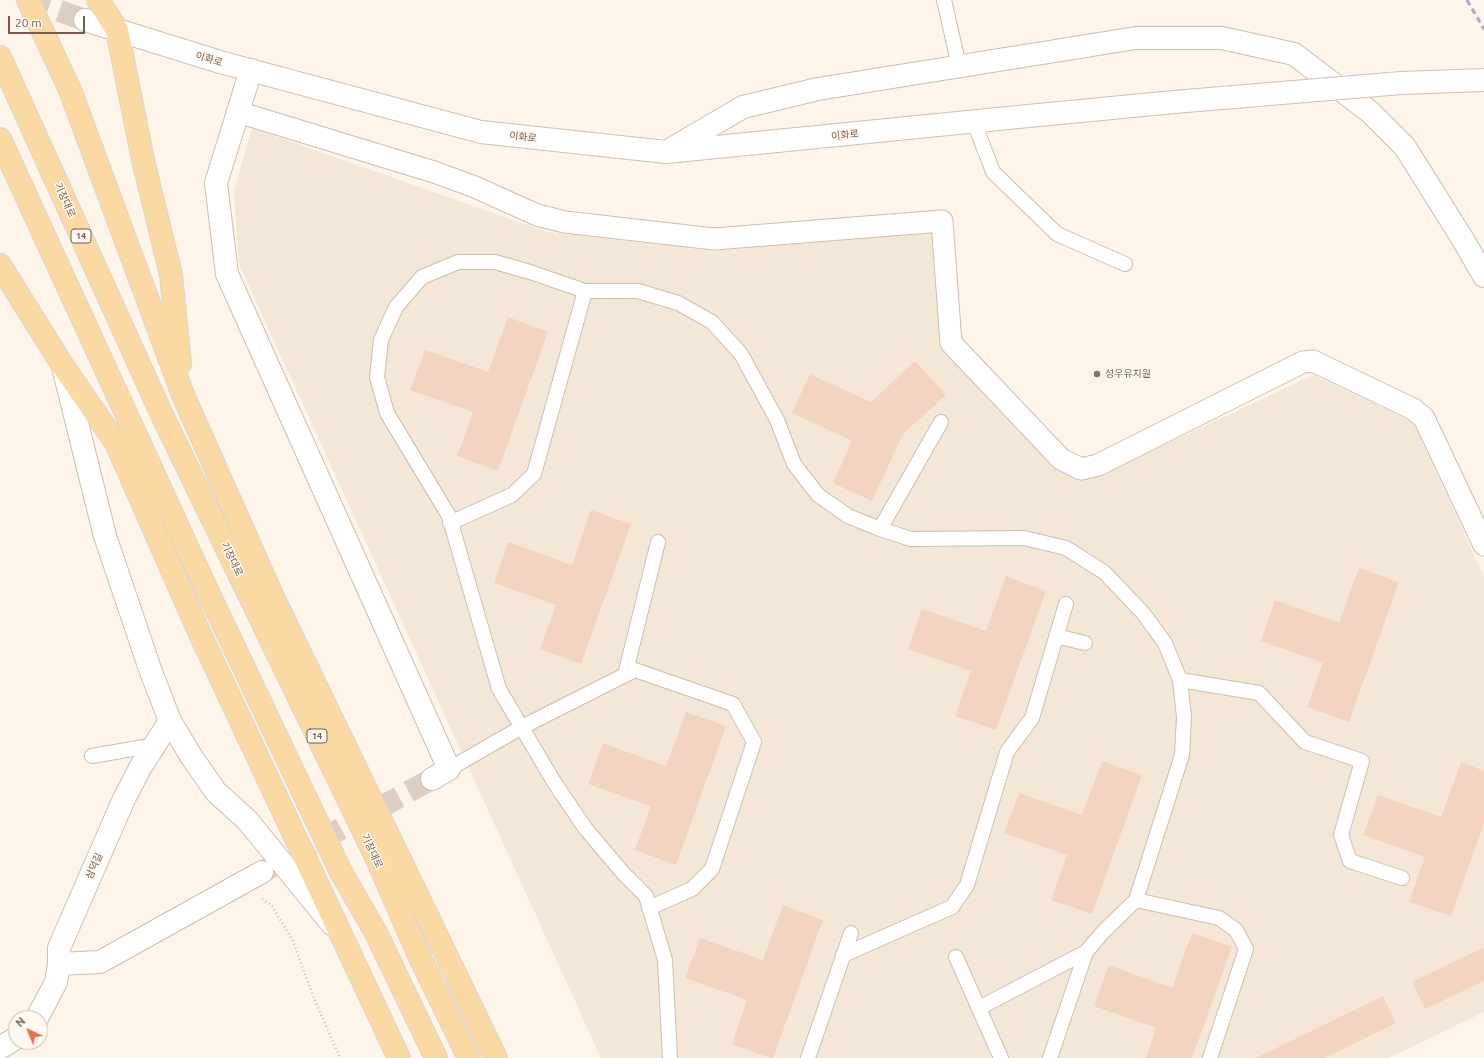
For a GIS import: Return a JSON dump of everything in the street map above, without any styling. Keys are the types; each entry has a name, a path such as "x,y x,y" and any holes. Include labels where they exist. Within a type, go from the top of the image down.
{"main road":[{"path":"28,0 70,90 183,395 272,595 496,1058"},
{"path":"98,0 116,30 143,160 171,276 183,395"},
{"name":"기장대로","path":"0,57 162,415 376,857 421,960 469,1058"},
{"path":"0,139 220,618 342,872 376,933 436,1058"},
{"path":"0,265 63,366 116,443 200,634 399,1058"}],"street":[{"name":"이화로","path":"85,20 251,70 481,132 666,152 1174,102 1401,83 1484,80"},
{"path":"666,152 743,107 818,89 1136,38 1222,38 1294,54 1370,112 1405,147 1484,276"},
{"path":"251,70 216,183 227,274 440,774"},
{"path":"238,112 434,172 475,187 537,216 565,222 714,240 942,221 951,343 1061,459 1081,469 1098,465 1303,362 1313,361 1413,409 1424,418 1484,545"},
{"path":"63,366 105,536 150,669 170,721 191,756 216,792 247,820 342,936"},
{"name":"삼덕길","path":"42,1010 56,982 59,964 59,948 124,799 140,768 170,721"},
{"path":"59,964 100,962 262,872"}],"lane":[{"path":"944,0 959,66"},
{"path":"974,122 993,172 1057,234 1125,264"},
{"path":"670,1058 666,960 646,896 623,873 585,828 554,782 499,689 449,516 387,413 377,377 381,340 396,307 422,277 458,262 495,262 530,272 585,291 638,291 678,303 712,322 741,354 776,420 794,464 818,495 848,516 880,529 911,538 1024,538 1066,548 1104,572 1143,613 1165,643 1180,680 1184,717 1182,755 1136,900 1104,931 1086,952 979,1008"},
{"path":"450,523 512,495 534,474 585,291"},
{"path":"880,529 940,422"},
{"path":"624,675 658,542"},
{"path":"843,955 952,907 967,885 1007,752 1032,718 1066,604"},
{"path":"1056,636 1085,643"},
{"path":"440,774 522,727 635,670 733,704 754,742 712,869 692,889 649,908"},
{"path":"1180,680 1259,693 1305,742 1362,761 1341,835 1350,861 1402,878"},
{"path":"92,756 154,745"},
{"path":"1136,900 1219,918 1236,930 1246,949 1210,1058"},
{"path":"808,1058 851,933"},
{"path":"1050,1058 1086,952"},
{"path":"956,956 1001,1058"}],"path":[{"path":"240,884 272,906 293,941 313,996 340,1058"}],"shaded area":[{"path":"252,128 547,232 715,251 932,230 940,342 1060,471 1079,479 1105,473 1313,375 1413,422 1484,576 1484,1012 1389,1058 601,1058 239,264 234,191"}],"building":[{"path":"508,317 548,332 498,471 457,456 473,412 410,390 425,350 488,372"},
{"path":"915,361 946,395 903,434 872,501 833,483 852,441 792,413 810,374 871,402"},
{"path":"591,510 631,524 581,664 540,649 556,605 494,583 508,542 572,565"},
{"path":"1359,568 1399,582 1349,722 1307,707 1323,663 1261,641 1275,600 1339,623"},
{"path":"1006,576 1046,591 996,730 955,716 971,671 908,649 922,609 986,631"},
{"path":"686,712 726,726 676,865 635,850 651,806 588,784 603,743 666,766"},
{"path":"1102,761 1142,775 1092,914 1051,900 1067,855 1004,833 1019,793 1082,815"},
{"path":"1461,762 1484,771 1484,823 1451,916 1409,902 1425,857 1363,835 1378,795 1441,817"},
{"path":"783,905 823,920 773,1058 770,1058 732,1044 747,1000 685,978 700,938 763,960"},
{"path":"1192,933 1232,947 1192,1058 1146,1058 1156,1028 1094,1006 1109,965 1172,988"},
{"path":"1484,947 1484,981 1425,1009 1412,982"},
{"path":"1383,996 1396,1023 1325,1058 1256,1058"}],"tunnel":[{"path":"28,0 85,20"},
{"path":"264,871 432,779"}],"railway":[{"path":"1467,0 1484,29"}],"place":[{"name":"성우유치원","path":"1097,374"}]}
